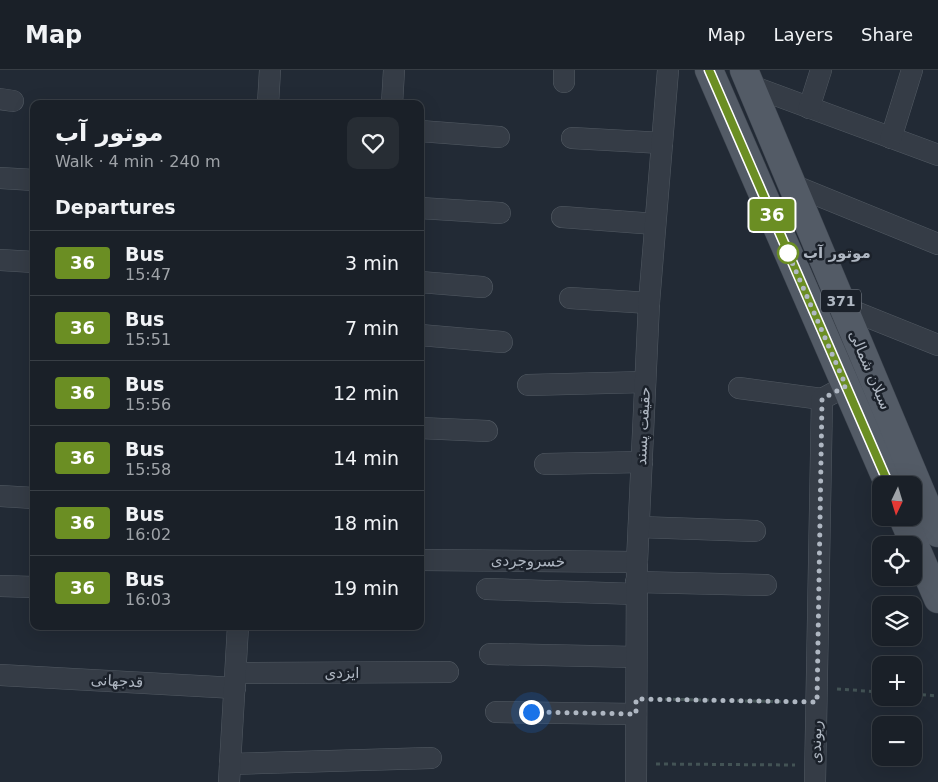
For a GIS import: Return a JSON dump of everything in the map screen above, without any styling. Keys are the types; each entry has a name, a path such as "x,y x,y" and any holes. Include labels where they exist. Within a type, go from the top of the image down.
{"main road":[{"path":"714,82 747,78"},
{"name":"سبلان شمالی","path":"747,78 790,184 935,520"},
{"name":"سبلان شمالی","path":"714,82 885,476"},
{"path":"906,526 938,599"}],"street":[{"path":"268,100 270,70"},
{"path":"392,100 394,70"},
{"name":"حقیقت پسند","path":"636,773 636,579 649,303 668,70"},
{"path":"809,108 821,70"},
{"path":"891,138 912,70"},
{"path":"747,78 809,108 938,155"},
{"path":"424,131 499,137"},
{"path":"572,138 662,143"},
{"path":"0,178 30,180"},
{"path":"790,184 938,244"},
{"path":"424,208 500,213"},
{"path":"562,217 655,224"},
{"path":"0,260 30,262"},
{"path":"424,282 482,287"},
{"path":"570,298 649,303"},
{"path":"843,306 938,346"},
{"path":"424,335 502,342"},
{"path":"528,385 646,382"},
{"path":"739,388 822,399 846,386"},
{"name":"ریوندی","path":"816,774 822,399"},
{"path":"424,428 487,431"},
{"path":"545,464 642,462"},
{"path":"0,496 30,498"},
{"path":"639,527 755,531"},
{"name":"خسروجردی","path":"424,560 636,579"},
{"path":"487,589 636,579 766,585"},
{"path":"0,586 30,587"},
{"path":"238,630 230,773 431,758"},
{"path":"490,654 636,657"},
{"name":"ایزدی","path":"235,681 448,672"},
{"name":"قدجهانی","path":"0,675 235,681"},
{"path":"496,712 636,706"}],"path":[{"path":"636,706 872,692"},
{"path":"922,695 938,696"},
{"path":"636,773 816,774"}],"bus line":[{"name":"36","path":"709,70 885,476"}],"place":[{"name":"موتور آب","path":"788,253"}],"route":[{"path":"531,712 636,714 636,699 817,702 822,399 846,386 788,253"}]}
